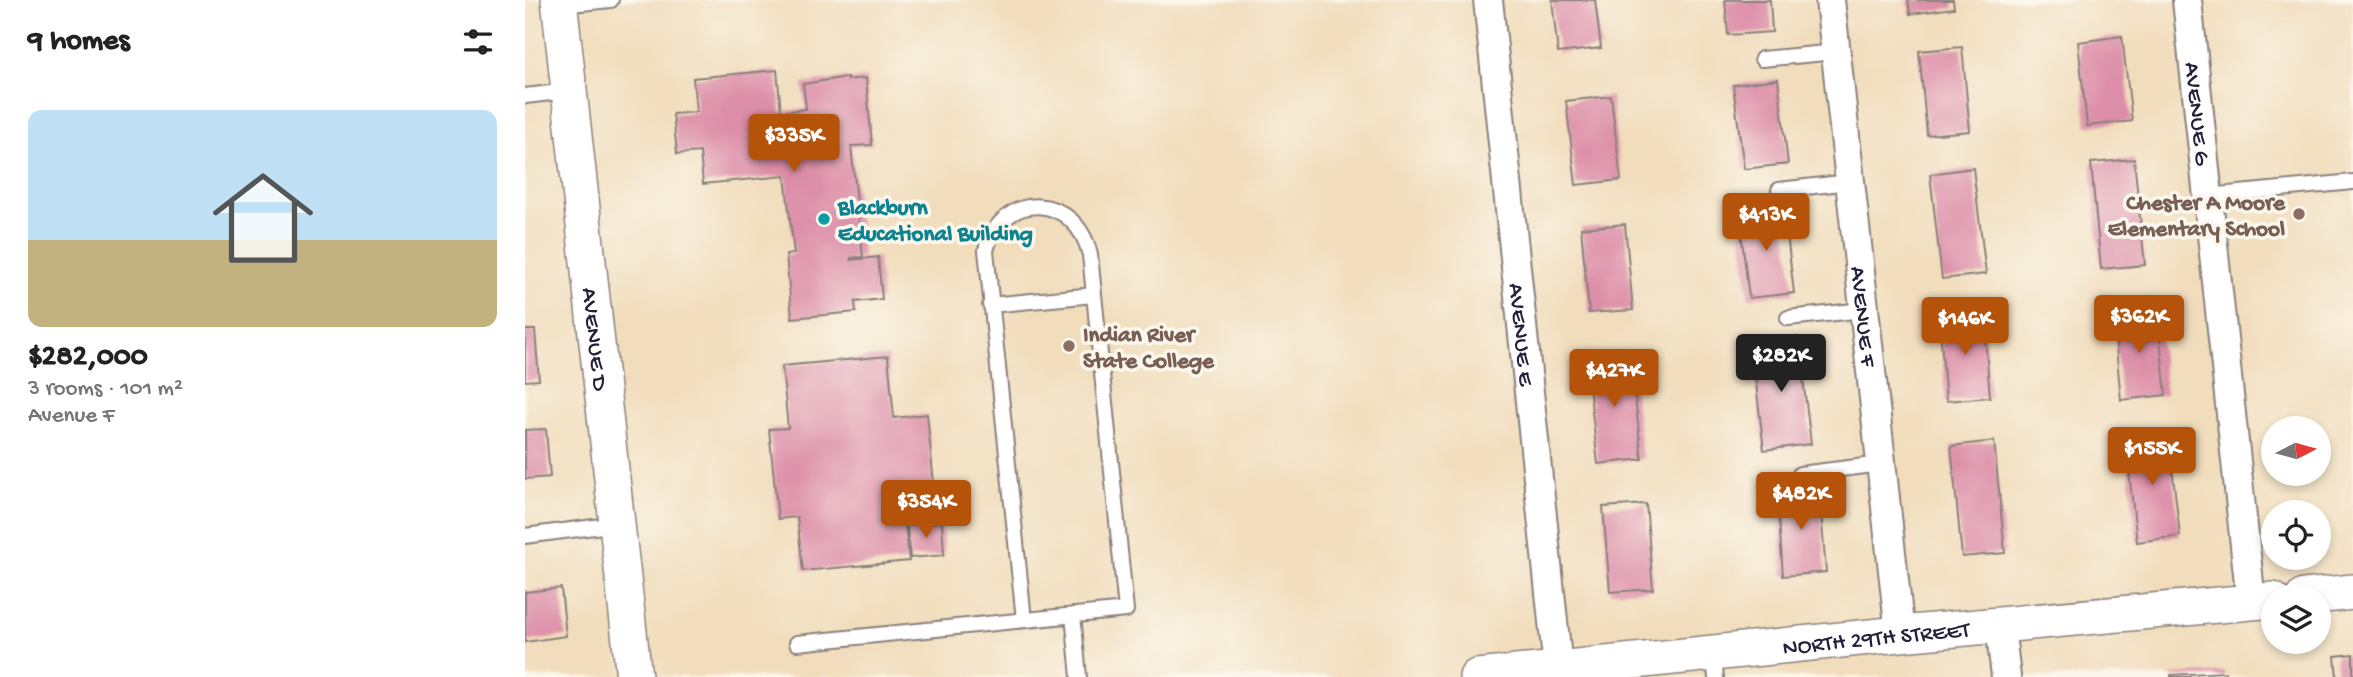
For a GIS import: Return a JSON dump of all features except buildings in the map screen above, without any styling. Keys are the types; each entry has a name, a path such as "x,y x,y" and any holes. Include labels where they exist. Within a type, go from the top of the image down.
{"street":[{"name":"AVENUE E","path":"1488,0 1558,669"},
{"name":"AVENUE F","path":"1830,0 1899,634"},
{"name":"AVENUE G","path":"2187,0 2208,196 2261,594"},
{"name":"AVENUE D","path":"559,3 634,677"},
{"path":"2331,594 2353,592"},
{"name":"NORTH 29TH STREET","path":"1477,677 1558,669 1714,665 1899,634 2261,601"},
{"path":"2000,625 2006,677"}],"lane":[{"path":"559,3 611,0"},
{"path":"1762,59 1836,52"},
{"path":"525,96 569,91"},
{"path":"1779,190 1850,182"},
{"path":"2208,196 2353,182"},
{"path":"797,643 1126,610 1088,248 1080,228 1071,218 1046,206 1019,209 1007,216 989,237 986,250 1024,620"},
{"path":"990,305 1094,295"},
{"path":"1788,318 1864,310"},
{"path":"1800,474 1881,464"},
{"path":"525,536 618,524"},
{"path":"1073,615 1079,677"}],"place":[{"name":"Chester A Moore Elementary School","path":"2299,214"},
{"name":"Blackburn Educational Building","path":"824,219"},
{"name":"Indian River State College","path":"1069,346"}]}
